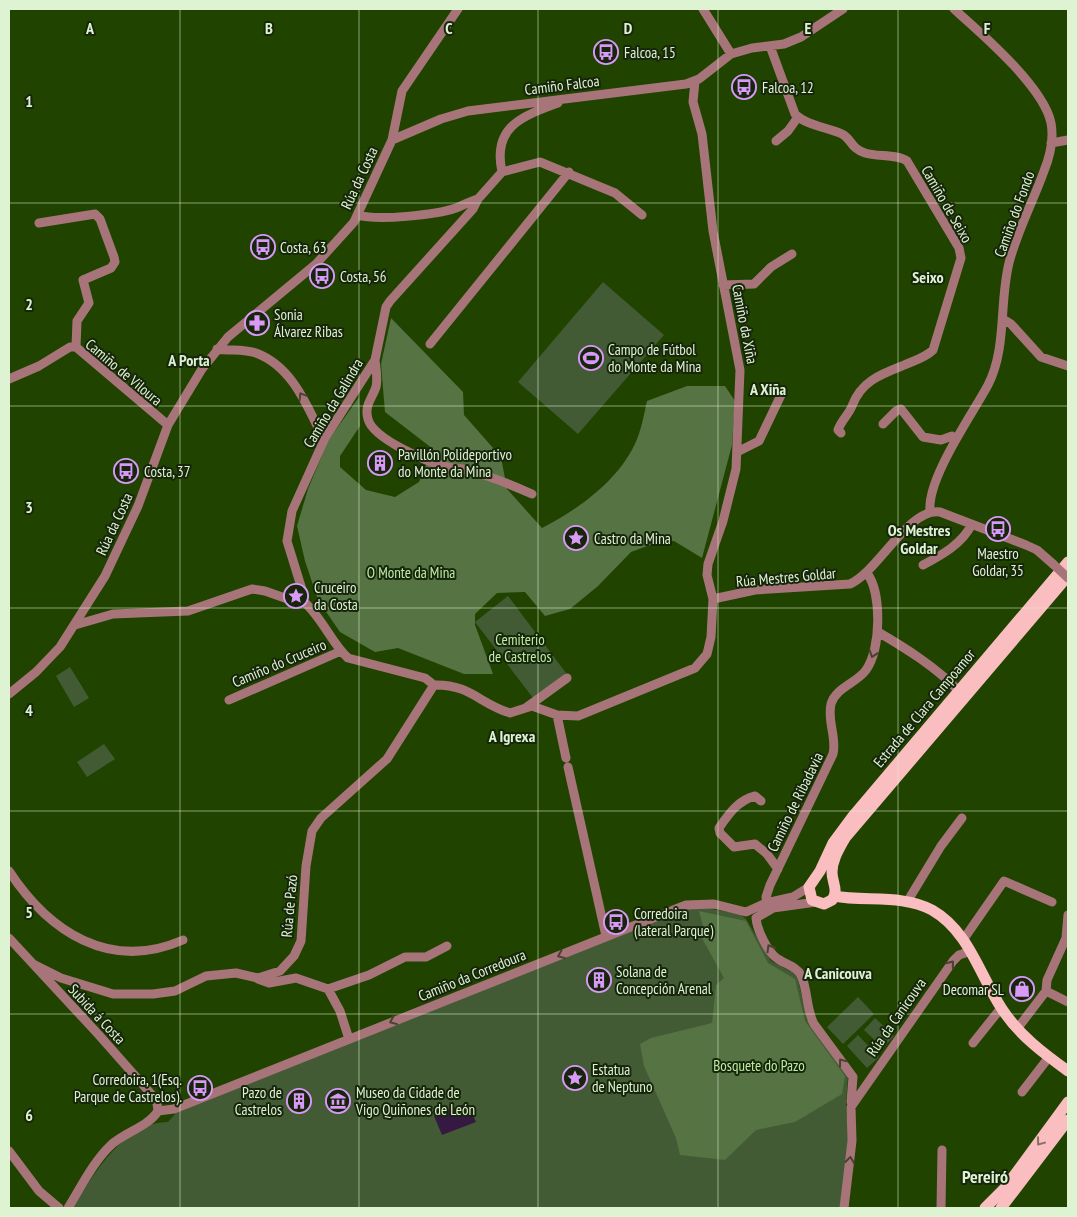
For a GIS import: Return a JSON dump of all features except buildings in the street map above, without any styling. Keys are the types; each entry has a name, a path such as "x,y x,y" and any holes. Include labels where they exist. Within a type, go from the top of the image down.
{"main road":[{"name":"Estrada de Clara Campoamor","path":"811,884 838,834 1068,562"},
{"name":"Estrada de Clara Campoamor","path":"834,896 833,865 845,838 1068,577"},
{"path":"833,883 826,878 811,884 810,896 816,902 828,902 834,896 907,902 931,910 944,918 971,951 1001,1008 1017,1029 1068,1071"},
{"path":"985,1208 1004,1188 1068,1102"},
{"path":"1001,1208 1068,1120"}],"street":[{"name":"Rúa da Costa","path":"9,694 49,660 75,626 105,576 138,506 168,425 191,385 217,349 250,318 316,264 358,215 392,140 402,91 458,9"},
{"path":"703,9 731,54 801,37 843,9"},
{"name":"Camiño do Fondo","path":"930,512 935,487 956,438 992,378 1003,319 1008,265 1045,170 1051,143 1050,121 1044,105 1034,91 994,43 954,9"},
{"path":"770,46 788,98 798,117 788,131 776,141"},
{"name":"Camiño Falcoa","path":"392,140 441,119 468,111 695,81 731,54"},
{"name":"Camiño da Xiña","path":"695,81 693,102 702,134 713,231 740,370 736,469 724,521 708,564 707,575 712,599"},
{"path":"574,97 515,122 508,130 500,151 502,172 540,162 569,172 615,193 642,216"},
{"name":"Camiño de Seixo","path":"798,117 840,134 860,151 878,156 903,158 907,161 959,248 961,258 933,350 924,357 877,376 856,394 852,406 838,430 841,433"},
{"path":"1051,143 1068,140"},
{"name":"Camiño da Galindra","path":"502,172 478,199 469,213 386,307 375,360 376,387 368,401 366,411 370,424 376,432 423,460 468,470 532,494"},
{"path":"430,344 569,172"},
{"name":"Camiño da Galindra","path":"455,211 478,199"},
{"path":"358,215 373,218 442,210 455,211 460,216 469,213"},
{"path":"453,231 456,221 455,211"},
{"path":"39,223 95,214 100,219 114,257 115,262 111,268 84,280 89,303 78,321 76,347"},
{"path":"723,286 754,284 771,267 792,254"},
{"path":"1003,319 1011,324 1040,357 1068,366"},
{"name":"Camiño de Viloura","path":"9,379 39,366 70,347 76,347 168,425"},
{"path":"217,349 257,354 282,372 300,392 321,434 325,438"},
{"name":"Camiño da Galindra","path":"303,601 304,596 288,549 288,532 292,511 325,438 375,360"},
{"path":"737,452 759,441 781,395"},
{"path":"883,424 896,411 901,410 923,437 941,440 952,436 956,438"},
{"path":"930,512 940,512 1037,550 1068,577"},
{"name":"Rúa Mestres Goldar","path":"712,599 755,590 844,586 856,582 867,573 914,522 930,512"},
{"path":"923,565 948,551 967,534 972,524"},
{"name":"Camiño de Ribadavia","path":"767,906 767,893 833,754 835,747 831,705 838,693 866,670 874,655 878,632 872,579 867,573"},
{"path":"75,626 113,614 188,612 252,589 265,591 299,603 303,601"},
{"path":"434,685 450,685 462,688 510,713 532,706 557,715 569,717 588,713 695,668 707,654 711,637 712,599"},
{"name":"Camiño do Cruceiro","path":"303,601 312,609 338,643 341,651 357,662 425,678 434,685"},
{"path":"878,632 926,661 958,690"},
{"name":"Camiño do Cruceiro","path":"229,700 341,651"},
{"path":"527,707 567,678"},
{"name":"Rúa de Pazó","path":"258,978 274,974 286,967 298,949 303,929 307,852 316,824 329,810 387,760 434,685"},
{"path":"557,715 606,936"},
{"path":"761,802 755,796 742,802 733,809 719,828 720,833 734,847 755,844 767,854 778,869"},
{"path":"907,902 941,846 962,818"},
{"path":"9,871 37,908 67,931 106,950 136,952 169,947 183,940"},
{"path":"963,940 1004,881 1052,902"},
{"path":"746,912 793,897 811,884"},
{"path":"816,902 767,906 756,918 757,925 775,957 801,975 810,1016 814,1024 851,1073 853,1082 851,1107 852,1141 844,1208"},
{"name":"Camiño da Corredoura","path":"158,1111 174,1109 606,936 692,904 714,904 746,912 756,918"},
{"path":"1017,1029 1046,991 1047,980 1066,938 1068,915"},
{"name":"Subida á Costa","path":"9,938 152,1095 157,1103 158,1111"},
{"path":"33,964 70,981 113,994 153,994 175,991 206,976 236,973 258,978 269,983 296,978 328,989 369,975 405,957 426,957 447,946"},
{"name":"Rúa da Canicouva","path":"851,1107 953,960 959,955 971,951"},
{"path":"328,989 340,1011 348,1040"},
{"path":"1046,991 1068,1002"},
{"path":"972,1043 1001,1008"},
{"path":"1022,1092 1049,1057"},
{"path":"68,1208 102,1154 113,1143 152,1118 158,1111"},
{"path":"941,1208 942,1150"},
{"path":"9,1151 39,1192 60,1208"}],"green space":[{"name":"Campo de Fútbol do Monte da Mina","path":"603,282 664,335 578,434 518,382"},
{"name":"O Monte da Mina","path":"391,318 463,392 464,415 501,457 507,489 542,528 584,502 610,480 621,467 637,439 647,401 687,386 725,386 735,401 732,445 702,558 674,541 661,541 631,552 598,586 570,609 545,616 525,592 497,593 475,614 475,625 493,674 464,674 398,648 375,652 340,632 318,600 305,561 297,526 308,489 328,441 359,397 360,426 340,456 340,467 366,490 395,497 419,482 433,449 385,412 381,364"},
{"name":"Cemiterio de Castrelos","path":"508,596 566,673 533,698 475,622"},
{"path":"70,667 89,698 74,707 56,676"},
{"path":"104,744 115,759 87,777 77,762"},
{"path":"700,907 740,914 746,919 771,961 797,975 807,1019 848,1076 846,1103 848,1141 841,1208 72,1208 100,1166 123,1141 137,1131 152,1125 168,1122 177,1112 686,908"},
{"name":"Bosquete do Pazo","path":"699,911 746,921 768,963 795,979 805,1021 845,1076 842,1094 795,1122 756,1130 725,1160 680,1155 676,1138 644,1066 640,1044 651,1038 712,1023 716,985 724,978 698,931 703,926"},
{"path":"858,997 874,1014 843,1044 827,1027"},
{"path":"875,1018 894,1036 883,1048 864,1030"},
{"path":"858,1035 879,1057 867,1068 847,1046"}],"shaded area":[{"path":"467,1103 476,1122 442,1135 434,1116"}],"place":[{"name":"Falcoa, 15","path":"606,52"},
{"name":"Falcoa, 12","path":"744,87"},
{"name":"Costa, 63","path":"263,247"},
{"name":"Costa, 56","path":"322,276"},
{"name":"Sonia Álvarez Ribas","path":"257,323"},
{"name":"Campo de Fútbol do Monte da Mina","path":"591,358"},
{"name":"Pavillón Polideportivo do Monte da Mina","path":"380,463"},
{"name":"Costa, 37","path":"126,471"},
{"name":"Maestro Goldar, 35","path":"998,529"},
{"name":"Castro da Mina","path":"576,538"},
{"name":"Cruceiro da Costa","path":"296,596"},
{"name":"Corredoira (lateral Parque)","path":"616,922"},
{"name":"Solana de Concepción Arenal","path":"599,980"},
{"name":"Decomar SL","path":"1022,989"},
{"name":"Estatua de Neptuno","path":"575,1078"},
{"name":"Corredoira, 1(Esq. Parque de Castrelos).","path":"200,1088"},
{"name":"Pazo de Castrelos","path":"299,1101"},
{"name":"Museo da Cidade de Vigo Quiñones de León","path":"338,1101"}],"district":[{"name":"Seixo","path":"928,277"},
{"name":"A Porta","path":"189,360"},
{"name":"A Xiña","path":"768,389"},
{"name":"Os Mestres Goldar","path":"919,539"},
{"name":"A Igrexa","path":"512,736"},
{"name":"A Canicouva","path":"838,973"},
{"name":"Pereiró","path":"985,1176"}]}
